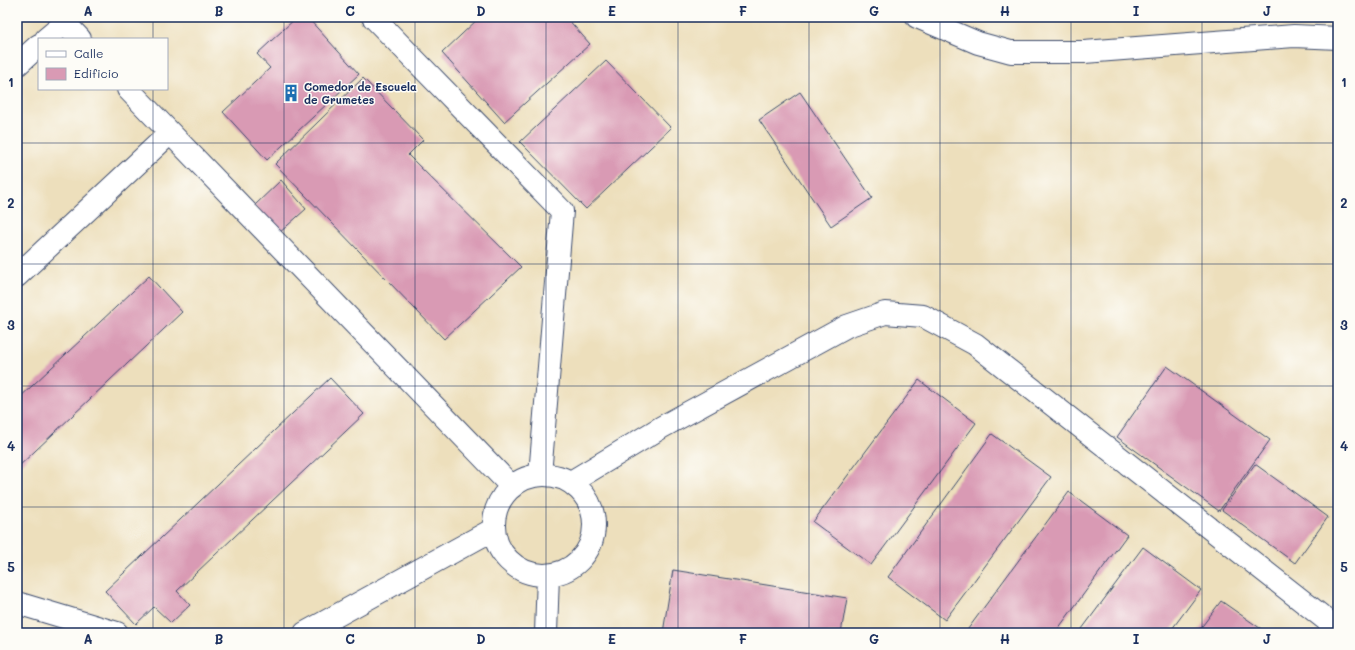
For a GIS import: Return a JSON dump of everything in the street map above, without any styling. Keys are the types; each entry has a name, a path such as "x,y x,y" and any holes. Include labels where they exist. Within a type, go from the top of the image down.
{"street":[{"path":"373,17 562,211 540,475"},
{"path":"917,17 978,43 1011,52 1084,52 1294,36 1338,38"},
{"path":"47,38 68,20 79,38"},
{"path":"17,65 38,47"},
{"path":"129,90 512,487"},
{"path":"17,276 170,134"},
{"path":"570,482 662,427 847,326 885,313 923,316 975,344 1338,629"},
{"path":"540,475 556,476 570,482 582,492 590,506 594,521 593,537 587,551 576,563 563,571 548,575 532,574 518,568 506,558 498,544 494,529 496,513 502,499 512,487 525,479 540,475"},
{"path":"305,633 494,529"},
{"path":"546,633 548,575"},
{"path":"17,603 117,633"}],"building":[{"name":"Comedor de Escuela de Grumetes","path":"297,17 307,17 359,74 267,160 223,112 270,68 257,54"},
{"path":"480,17 566,17 590,44 504,122 442,53"},
{"path":"606,61 671,128 586,209 520,142"},
{"path":"363,78 423,140 408,155 521,267 444,339 275,164"},
{"path":"800,92 872,198 831,226 759,120"},
{"path":"281,180 306,209 278,234 254,206"},
{"path":"149,276 182,312 17,468 17,400"},
{"path":"1167,366 1270,440 1219,511 1117,437"},
{"path":"330,378 364,414 177,591 190,605 171,623 154,607 136,624 105,591"},
{"path":"919,380 976,423 871,565 813,522"},
{"path":"992,434 1051,477 945,620 888,577"},
{"path":"1255,464 1328,517 1295,563 1222,510"},
{"path":"1069,492 1127,535 1055,633 965,633"},
{"path":"1143,547 1201,590 1169,633 1079,633"},
{"path":"673,570 847,598 841,633 663,633"},
{"path":"1221,601 1267,633 1197,633"}],"place":[{"name":"Comedor de Escuela de Grumetes","path":"291,93"}]}
